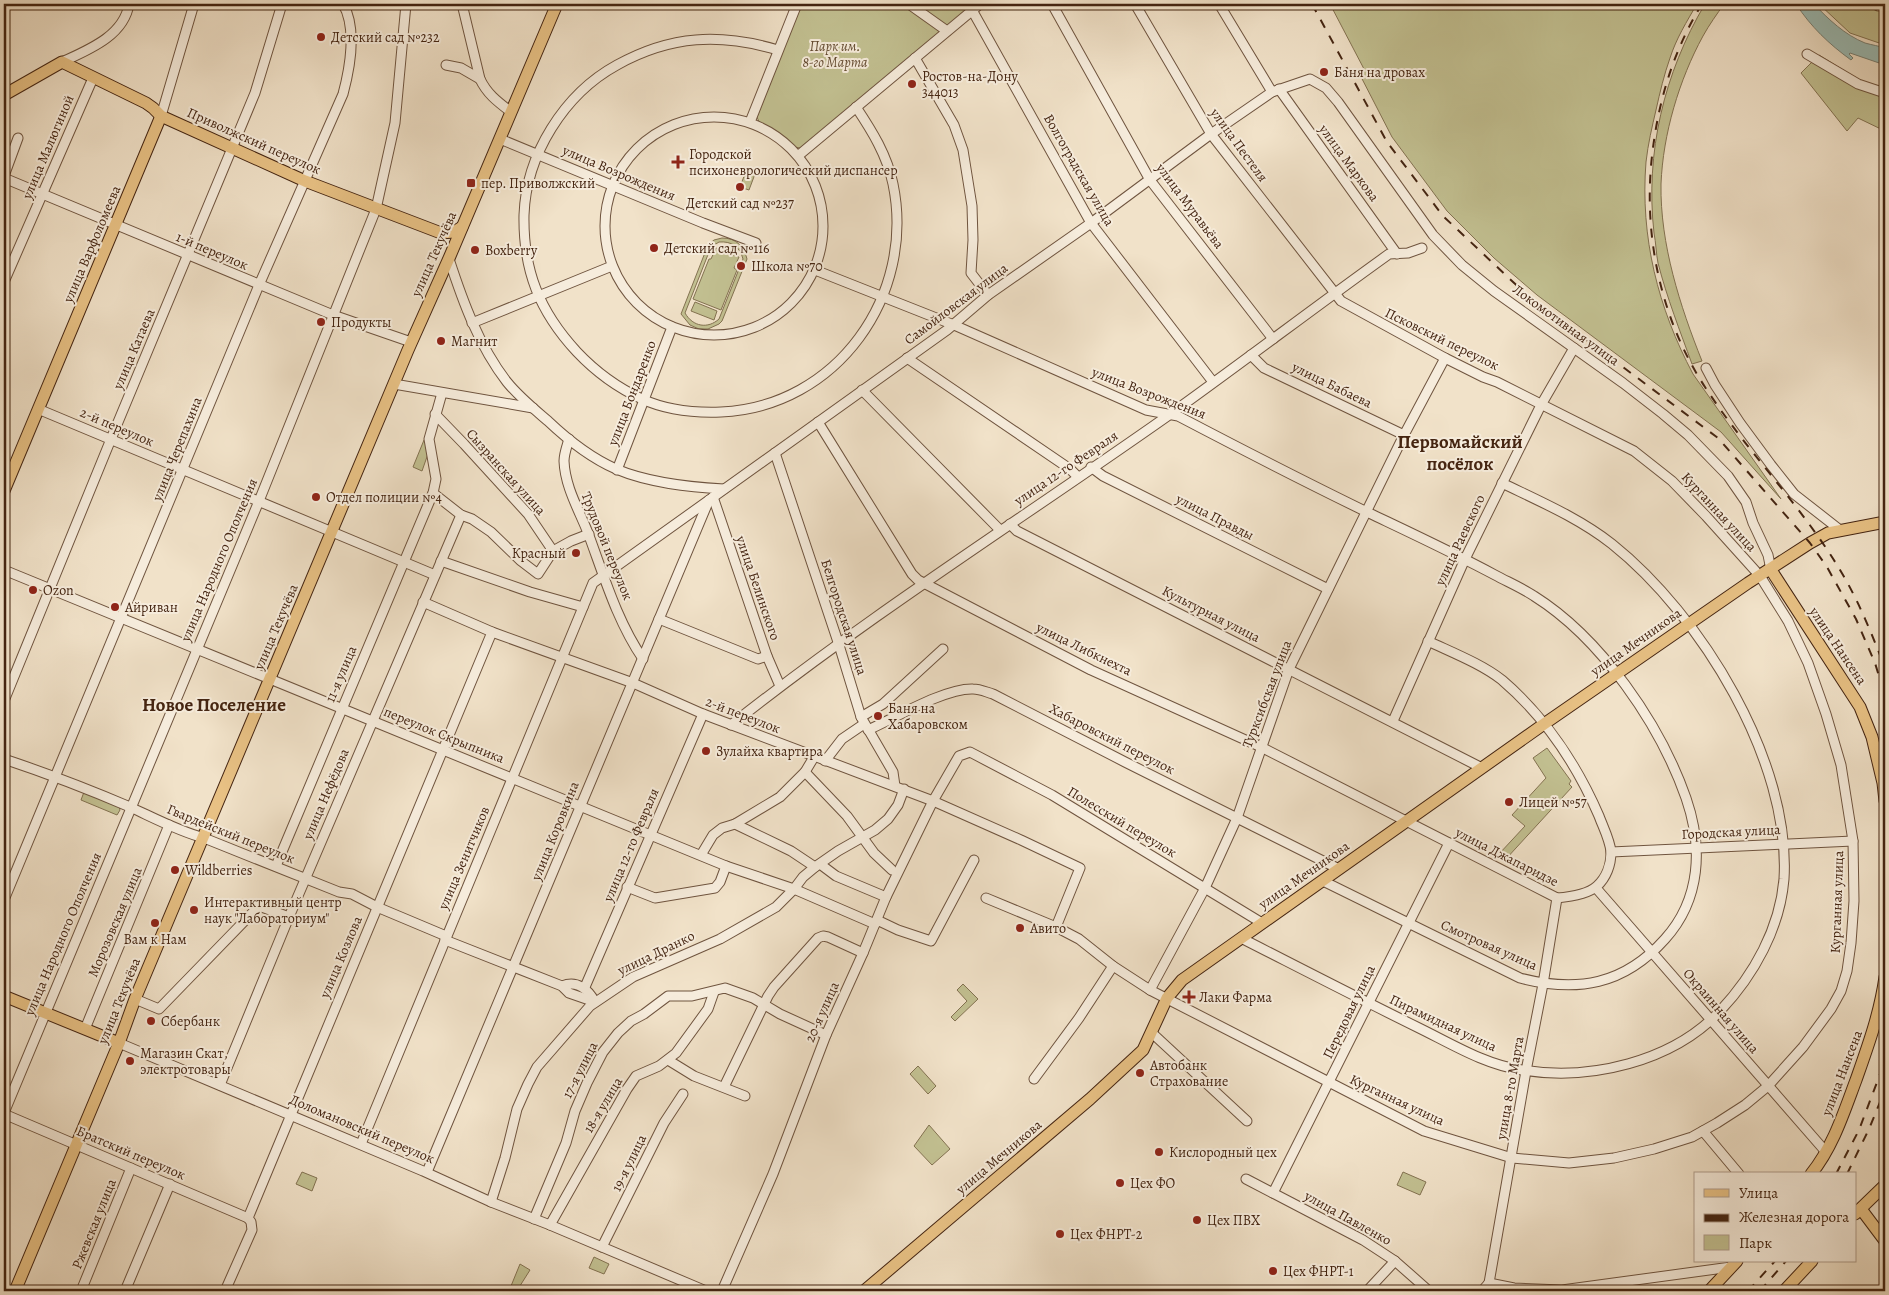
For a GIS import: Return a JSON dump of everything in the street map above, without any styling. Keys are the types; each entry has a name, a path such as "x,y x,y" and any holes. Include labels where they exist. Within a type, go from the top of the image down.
{"main road":[{"name":"улица Текучёва","path":"15,1291 119,1042 135,999 411,342 449,258 557,4"},
{"name":"Приволжский переулок","path":"62,62 146,103 161,116 305,181 440,233"},
{"path":"4,95 62,62"},
{"name":"улица Варфоломеева","path":"4,491 161,116"},
{"path":"440,233 454,232 462,227"},
{"path":"440,233 448,242 449,258"},
{"name":"улица Мечникова","path":"864,1291 1090,1099 1143,1050 1167,998 1182,980 1544,724 1688,624 1814,540 1828,533 1885,522"},
{"name":"улица Нансена","path":"1770,570 1860,707 1872,737 1883,783 1885,801"},
{"name":"улица Нансена","path":"1812,1172 1826,1152 1846,1109 1874,1030 1885,976"},
{"name":"Доломановский переулок","path":"4,996 119,1042"},
{"path":"1885,1185 1858,1212 1885,1241"},
{"path":"1784,1291 1811,1262"},
{"path":"1708,1291 1734,1264"}],"street":[{"path":"62,62 95,46 117,29 124,19 129,4"},
{"name":"улица Варфоломеева","path":"161,116 194,4"},
{"name":"улица Катаева","path":"4,701 256,93 282,4"},
{"name":"улица Черепахина","path":"4,900 184,470 259,285 343,94 349,72 351,24 348,12 343,4"},
{"name":"улица Народного Ополчения","path":"4,1113 259,501 376,209 395,123 406,4"},
{"path":"462,4 480,79 491,97 511,112"},
{"path":"750,122 797,4"},
{"path":"909,4 947,31"},
{"path":"799,155 980,4"},
{"name":"улица Муравьёва","path":"1052,4 1150,180 1273,339"},
{"name":"улица Пестеля","path":"1135,4 1211,134 1334,294"},
{"name":"улица Маркова","path":"1219,4 1276,91 1397,254"},
{"path":"1877,4 1878,6 1885,6"},
{"name":"Волгоградская улица","path":"972,10 1091,223 1213,382"},
{"path":"778,50 735,40 700,38 670,43 638,53 605,71 575,97 550,130 538,154 530,178 525,207 524,236 528,268 537,296 561,334 583,358 604,376 644,400 667,408 703,412 734,411 769,403 802,389 830,370 856,343 883,298 892,272 897,246 898,215 893,183 884,155 874,133 856,107"},
{"path":"1807,54 1858,84 1885,93"},
{"path":"915,58 954,125 963,150 972,206 973,240 971,272 988,296"},
{"path":"446,65 461,68 480,79"},
{"name":"улица Малюгиной","path":"4,282 93,78"},
{"name":"Самойловская улица","path":"593,583 954,325 988,296 1211,134 1276,91 1310,79 1326,88 1338,102"},
{"name":"Локомотивная улица","path":"1338,102 1433,235 1462,265 1663,414 1688,435 1728,476 1746,502 1753,523 1768,555 1770,570"},
{"path":"709,116 729,117 750,122 766,129 783,140 799,155 816,182 821,199 824,230 822,246 815,270 807,285 794,302 776,317 755,328 735,334 716,336 696,334 672,327 653,317 636,303 623,287 612,266 606,241 605,218 613,185 620,170 632,153 668,126 688,119 709,116"},
{"path":"4,177 18,138"},
{"name":"улица Возрождения","path":"500,139 756,243"},
{"name":"1-й переулок","path":"4,177 42,195 334,316 411,342"},
{"name":"улица 12-го Февраля","path":"730,725 780,686 1000,530 1170,414 1389,254 1408,253 1422,248"},
{"path":"449,258 472,323 486,350 507,382 533,408 569,439 598,460 617,470 646,478 724,489"},
{"path":"472,323 612,266"},
{"name":"улица Возрождения","path":"815,270 954,325 1146,410 1178,416 1367,512 1465,559"},
{"name":"Псковский переулок","path":"1334,294 1350,308 1445,358 1541,405"},
{"name":"улица Бондаренко","path":"617,470 672,327"},
{"name":"улица Раевского","path":"1393,721 1465,559 1541,405 1574,348"},
{"name":"улица Бабаева","path":"1251,354 1264,368 1404,435"},
{"path":"907,358 1062,463 1078,476"},
{"name":"Турксибская улица","path":"1150,990 1205,888 1237,818 1289,669 1404,435 1445,358"},
{"path":"1706,368 1740,423 1794,494 1840,530"},
{"path":"394,384 533,408"},
{"path":"862,390 1000,530"},
{"path":"442,392 434,414 429,439 436,479 433,493 461,515 472,519 491,532 520,561 538,574 553,551 571,540 588,534"},
{"name":"Курганная улица","path":"986,898 1056,927 1079,939 1112,966 1150,990 1424,1132 1512,1158 1569,1162 1614,1158 1654,1149 1692,1137 1703,1131 1745,1105 1768,1086 1818,1028 1841,991 1847,971 1851,943 1854,901 1853,841 1840,765 1820,697 1808,663 1788,621 1760,576 1706,516 1672,481 1634,451 1541,405"},
{"name":"2-й переулок","path":"38,409 435,575"},
{"name":"Сызранская улица","path":"434,414 528,514 553,551"},
{"name":"улица Либкнехта","path":"818,422 912,574 924,584 1091,670 1261,747 1407,822"},
{"name":"Трудовой переулок","path":"569,439 564,460 567,482 588,534 602,576 634,646 643,659"},
{"name":"Белгородская улица","path":"775,453 864,724 893,772 895,786"},
{"name":"улица Правды","path":"1091,468 1103,476 1328,589"},
{"name":"Пирамидная улица","path":"1241,938 1466,1052 1494,1063 1526,1071 1571,1073 1623,1064 1657,1053 1685,1039 1711,1020 1729,1001 1754,969 1774,924 1784,880 1783,843 1776,798 1765,760 1747,720 1722,673 1688,624 1641,569 1610,543 1578,522 1502,483"},
{"name":"11-я улица","path":"276,866 433,493"},
{"name":"улица Коровкина","path":"428,1172 580,806 711,499"},
{"name":"улица Белинского","path":"711,499 767,656 780,686"},
{"name":"улица Нефёдова","path":"220,1085 305,878 461,515"},
{"name":"Культурная улица","path":"1010,524 1017,531 1482,768"},
{"name":"Смотровая улица","path":"1323,881 1520,978 1543,984 1569,986 1598,982 1626,972 1653,953 1674,930 1689,903 1697,874 1697,847 1693,819 1670,760 1645,715 1617,674 1565,619 1534,596 1465,559"},
{"path":"441,561 530,592 583,607"},
{"name":"переулок Скрыпника","path":"4,570 196,650 513,777 726,866 794,889 876,922 931,941 974,860"},
{"name":"улица Зенитчиков","path":"361,1144 593,583"},
{"name":"2-й переулок","path":"423,602 492,632 633,683 730,725 904,789 1080,868 1056,927"},
{"path":"659,619 758,659 767,656"},
{"name":"улица Козлова","path":"225,1291 252,1230 251,1222 248,1218 492,632"},
{"path":"1428,641 1500,679 1524,700 1544,724 1573,765 1594,804 1606,833 1610,852 1609,867 1604,879 1596,888"},
{"path":"825,761 842,739 864,724 943,649"},
{"name":"Хабаровский переулок","path":"864,724 963,690 975,689 993,694 1339,869"},
{"name":"улица 12-го Февраля","path":"585,987 703,714"},
{"name":"Полесский переулок","path":"965,753 970,752 1052,795 1262,923"},
{"name":"20-я улица","path":"722,1291 773,1174 826,1035 886,897 933,801 959,756 965,753"},
{"path":"701,855 712,835 722,828 735,824 780,797 805,772 814,757"},
{"name":"Гвардейский переулок","path":"4,759 56,776 169,826 339,892 352,894 445,938 514,968 562,986 569,993 595,1002"},
{"path":"805,772 847,816 874,853 892,870"},
{"name":"улица Дранко","path":"491,1202 505,1158 517,1108 528,1084 537,1067 595,1002 633,977 720,939 776,907 817,866 838,851 864,837 888,819 898,805 904,789"},
{"name":"улица Джапаридзе","path":"1407,822 1557,898 1572,896 1596,888"},
{"path":"735,824 791,851 836,876 886,897"},
{"name":"Морозовская улица","path":"85,1029 169,826"},
{"name":"Городская улица","path":"1610,852 1853,841"},
{"name":"Передовая улица","path":"1273,1192 1449,843"},
{"path":"627,887 655,898 715,888 720,882 726,866"},
{"name":"Окраинная улица","path":"1596,888 1826,1152"},
{"name":"улица 8-го Марта","path":"1489,1283 1557,898"},
{"path":"135,999 159,1009 259,906 289,917"},
{"path":"724,1087 774,987 818,938 828,936 863,953"},
{"path":"1034,1079 1080,1018 1112,966"},
{"name":"Гвардейский переулок","path":"562,986 576,984 585,987"},
{"path":"585,987 595,1002"},
{"name":"17-я улица","path":"534,1219 566,1143 587,1083 609,1044 631,1021 668,996 692,996 725,988 743,994 826,1035"},
{"name":"18-я улица","path":"550,1225 636,1076 668,1060 676,1053 708,1009 714,992"},
{"path":"1152,1033 1247,1121"},
{"name":"Доломановский переулок","path":"119,1042 428,1172 491,1202 706,1291"},
{"path":"668,1060 694,1076 745,1096"},
{"name":"19-я улица","path":"602,1247 664,1123 683,1094"},
{"name":"Братский переулок","path":"4,1113 248,1218"},
{"path":"1703,1131 1737,1172"},
{"name":"Ржевская улица","path":"82,1291 131,1168"},
{"name":"улица Павленко","path":"1246,1179 1363,1240 1395,1261 1429,1291"},
{"path":"125,1291 170,1184"},
{"path":"1367,1291 1395,1261"},
{"path":"1482,1291 1489,1283 1514,1288 1563,1291 1734,1264"}],"green space":[{"name":"Парк им. 8-го Марта","path":"801,4 974,4 800,148 795,147 781,136 760,124 757,117"},
{"path":"1330,4 1697,4 1672,51 1650,136 1646,162 1645,190 1649,245 1661,298 1670,324 1693,374 1781,499 1721,432 1537,295 1494,258 1447,211 1392,137 1359,73 1364,69"},
{"path":"1705,4 1724,4 1694,53 1680,89 1665,146 1661,184 1664,229 1673,274 1686,319 1702,361 1692,364 1658,263 1652,203 1652,173 1655,144 1668,86 1678,58"},
{"path":"1819,4 1885,4 1885,45 1850,33"},
{"path":"1819,55 1864,83 1885,87 1885,131 1858,118 1847,131 1801,73"},
{"path":"746,171 755,174 749,190 740,187"},
{"path":"727,238 735,241 744,250 747,259 722,321 708,329 699,329 690,325 681,314 708,245 714,240","holes":["719,242 735,246 740,251 743,259 719,319 706,325 696,324 685,313 711,247"]},
{"path":"716,248 739,257 734,268 737,270 721,310 693,299 709,259 711,259"},
{"path":"695,302 717,311 714,320 691,311"},
{"path":"424,440 426,440 429,451 422,471 413,467"},
{"path":"1547,748 1571,781 1569,784 1572,787 1505,860 1499,854 1525,826 1512,815 1546,778 1533,758"},
{"path":"84,792 119,807 120,810 117,815 81,800"},
{"path":"963,984 978,999 955,1021 951,1017 967,1001 957,990"},
{"path":"918,1066 936,1086 928,1094 910,1074"},
{"path":"929,1125 950,1149 932,1165 914,1146"},
{"path":"302,1172 317,1178 312,1191 296,1184"},
{"path":"1403,1172 1426,1182 1420,1195 1397,1185"},
{"path":"594,1257 609,1264 604,1274 589,1268"},
{"path":"520,1264 530,1270 518,1289 511,1286"}],"water":[{"path":"1796,4 1814,4 1831,21 1851,36 1865,43 1885,48 1885,65 1850,53 1853,58 1851,60 1821,35"}],"railway":[{"path":"1312,4 1387,142 1443,216 1529,297 1718,438 1810,543 1827,567 1856,619 1875,663 1885,696"},
{"path":"1702,4 1683,40 1668,77 1658,116 1652,156 1650,216 1653,247 1667,306 1677,334 1705,387 1721,411 1828,550 1861,609 1885,668"},
{"path":"1837,1172 1859,1130 1885,1061"},
{"path":"1848,1172 1885,1090"},
{"path":"1748,1291 1774,1262"},
{"path":"1760,1291 1785,1262"}],"place":[{"name":"Детский сад №232","path":"321,37"},
{"name":"Баня на дровах","path":"1324,72"},
{"name":"Ростов-на-Дону 344013","path":"912,84"},
{"name":"Городской психоневрологический диспансер","path":"678,162"},
{"name":"пер. Приволжский","path":"471,183"},
{"name":"Детский сад №237","path":"740,187"},
{"name":"Детский сад №116","path":"654,248"},
{"name":"Boxberry","path":"475,250"},
{"name":"Школа №70","path":"741,266"},
{"name":"Продукты","path":"321,322"},
{"name":"Магнит","path":"441,341"},
{"name":"Отдел полиции №4","path":"316,497"},
{"name":"Красный","path":"576,553"},
{"name":"Ozon","path":"33,590"},
{"name":"Айриван","path":"115,607"},
{"name":"Баня на Хабаровском","path":"878,716"},
{"name":"Зулайха квартира","path":"706,751"},
{"name":"Лицей №57","path":"1509,802"},
{"name":"Wildberries","path":"175,870"},
{"name":"Интерактивный центр наук \"Лабораториум\"","path":"194,910"},
{"name":"Вам к Нам","path":"155,923"},
{"name":"Авито","path":"1020,928"},
{"name":"Лаки Фарма","path":"1189,997"},
{"name":"Сбербанк","path":"151,1021"},
{"name":"Магазин Скат, электротовары","path":"130,1061"},
{"name":"Автобанк Страхование","path":"1140,1073"},
{"name":"Кислородный цех","path":"1159,1152"},
{"name":"Цех ФО","path":"1120,1183"},
{"name":"Цех ПВХ","path":"1197,1220"},
{"name":"Цех ФНРТ-2","path":"1060,1234"},
{"name":"Цех ФНРТ-1","path":"1273,1271"}],"district":[{"name":"Первомайский посёлок","path":"1460,453"},
{"name":"Новое Поселение","path":"214,705"}]}
